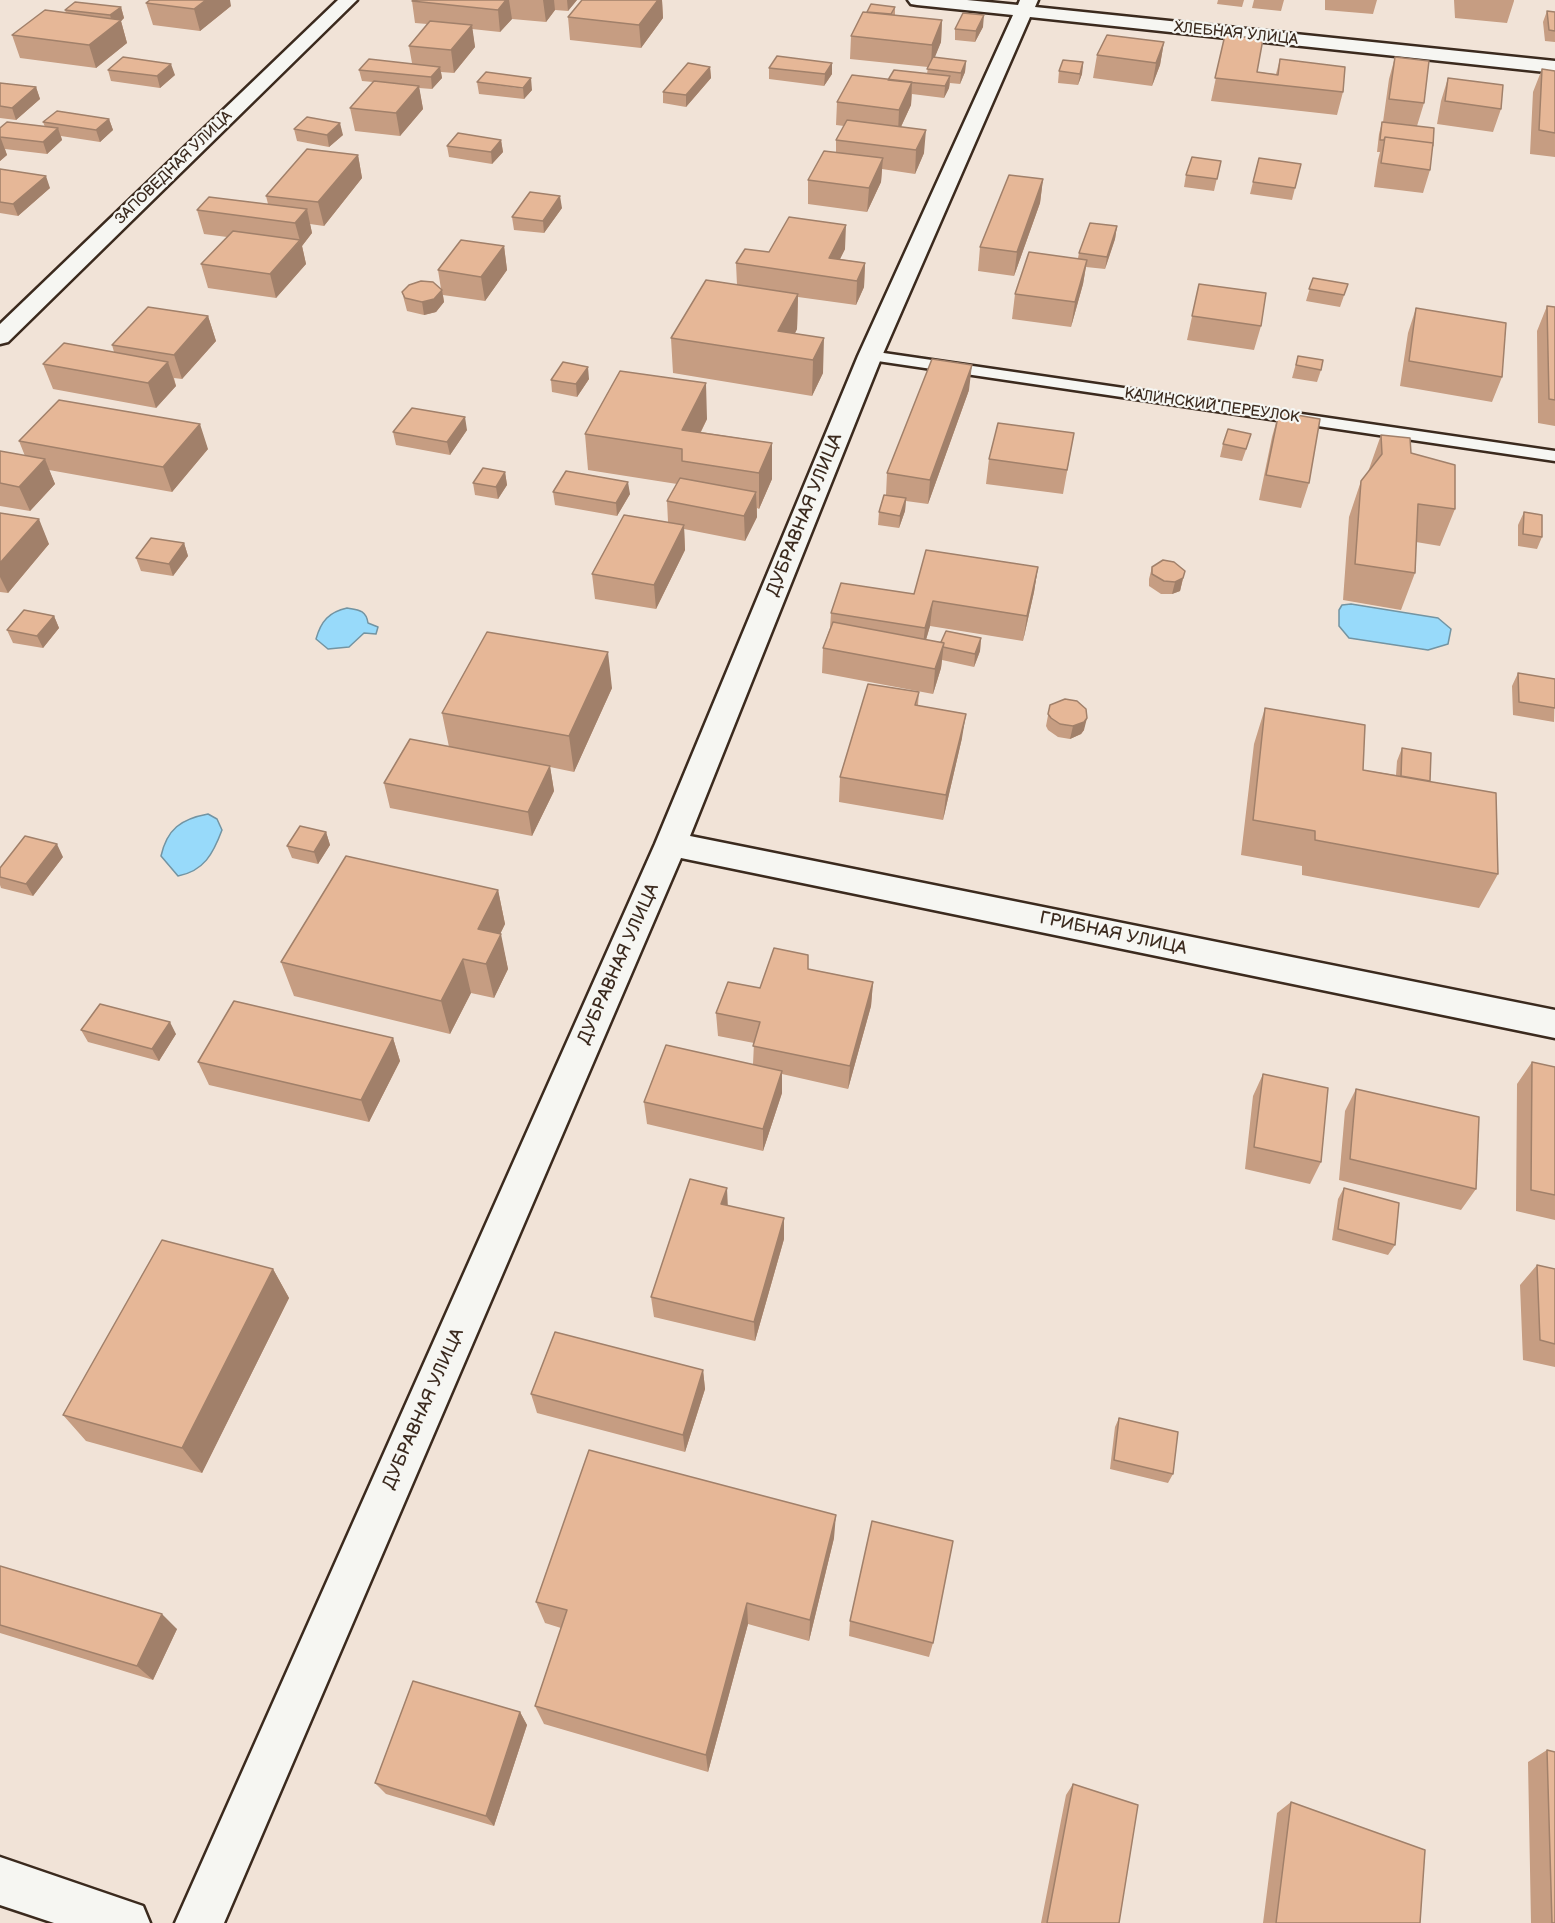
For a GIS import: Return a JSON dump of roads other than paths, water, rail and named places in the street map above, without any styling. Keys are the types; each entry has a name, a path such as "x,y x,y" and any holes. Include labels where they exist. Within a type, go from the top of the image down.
{"street":[{"name":"ЗАПОВЕДНАЯ УЛИЦА","path":"0,337 348,0"},
{"name":"ХЛЕБНАЯ УЛИЦА","path":"917,0 1027,6 1555,67"},
{"name":"ДУБРАВНАЯ УЛИЦА","path":"199,1923 671,844 870,356 1027,6"},
{"name":"ГРИБНАЯ УЛИЦА","path":"671,844 1555,1024"},
{"path":"0,1881 126,1923"}],"lane":[{"name":"КАЛИНСКИЙ ПЕРЕУЛОК","path":"870,356 1555,456"}],"water":[{"path":"1351,604 1438,618 1451,629 1448,644 1428,650 1349,638 1339,626 1339,610 1342,605"},
{"path":"347,608 364,613 368,623 378,627 376,634 364,633 349,647 328,649 316,639 320,627 335,612"},
{"path":"208,814 217,819 222,830 215,847 201,866 178,876 161,856 167,839 171,832 183,822"}]}
